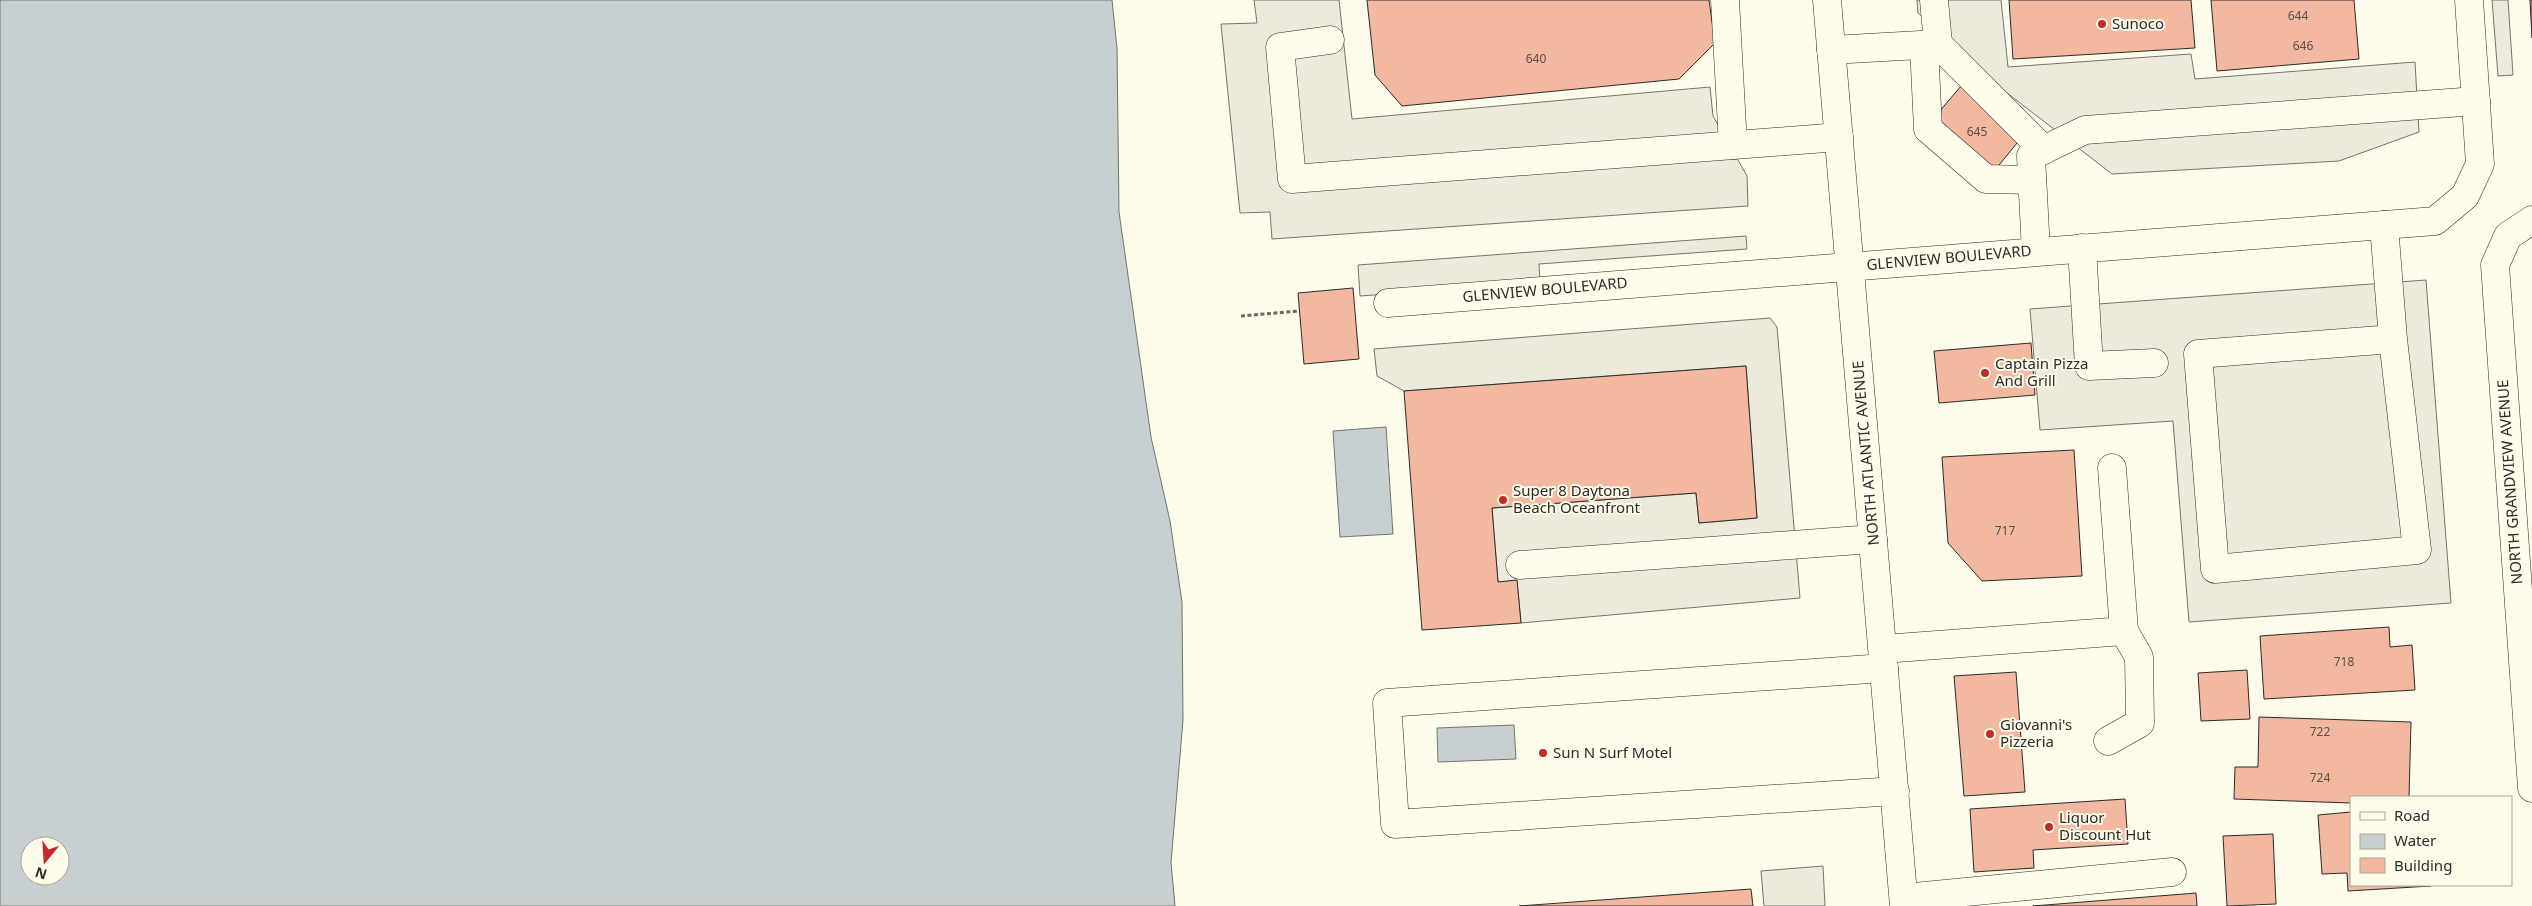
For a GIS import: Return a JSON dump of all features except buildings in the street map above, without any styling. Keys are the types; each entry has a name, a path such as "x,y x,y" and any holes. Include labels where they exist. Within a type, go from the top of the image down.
{"street":[{"path":"1725,0 1733,145"},
{"name":"NORTH ATLANTIC AVENUE","path":"1827,0 1904,902"},
{"path":"1934,0 1928,129 1986,179 2032,180"},
{"path":"2036,251 2031,156 2085,130 2476,101 2469,0"},
{"path":"1330,40 1280,47 1292,179 1839,137"},
{"path":"1831,50 1931,45 2044,150"},
{"name":"GLENVIEW BOULEVARD","path":"1388,303 2434,220 2465,196 2480,164 2476,101"},
{"name":"NORTH GRANDVIEW AVENUE","path":"2532,220 2508,236 2495,265 2532,788"},
{"path":"2384,225 2393,339 2417,550 2215,569 2198,354 2393,339"},
{"path":"2082,248 2089,366 2154,363"},
{"path":"2108,740 2140,723 2139,657 2124,631 2112,468"},
{"path":"1520,565 1873,539"},
{"path":"1895,792 1395,824 1387,703 1883,658 2124,631"},
{"path":"1904,902 2172,872"}],"path":[{"path":"1241,316 1300,311"}],"shaded area":[{"path":"1254,0 1339,0 1352,119 1710,87 1713,116 1747,176 1748,206 1272,239 1270,212 1240,213 1221,24 1257,23"},
{"path":"1917,0 2001,0 2008,67 2191,54 2195,79 2415,62 2419,132 2339,161 2112,174 1976,69 1918,13"},
{"path":"2492,0 2508,0 2513,75 2498,76"},
{"path":"1746,236 1747,249 1539,264 1540,283 1360,296 1358,265"},
{"path":"2426,280 2451,603 2189,622 2173,421 2040,430 2030,309"},
{"path":"1770,318 1777,327 1800,598 1521,623 1517,581 1498,582 1492,508 1696,493 1699,523 1757,518 1746,366 1404,391 1377,376 1374,349"},
{"path":"1823,866 1825,906 1764,906 1761,871"}],"water":[{"path":"0,0 1112,0 1117,48 1119,212 1151,437 1170,521 1182,602 1183,720 1171,863 1175,906 0,906"},
{"path":"1386,427 1393,534 1340,537 1333,431"},
{"path":"1514,725 1516,759 1438,762 1437,728"}],"place":[{"name":"Sunoco","path":"2102,24"},
{"name":"Captain Pizza And Grill","path":"1985,373"},
{"name":"Super 8 Daytona Beach Oceanfront","path":"1503,500"},
{"name":"Giovanni's Pizzeria","path":"1990,734"},
{"name":"Sun N Surf Motel","path":"1543,753"},
{"name":"Liquor Discount Hut","path":"2049,827"}]}
